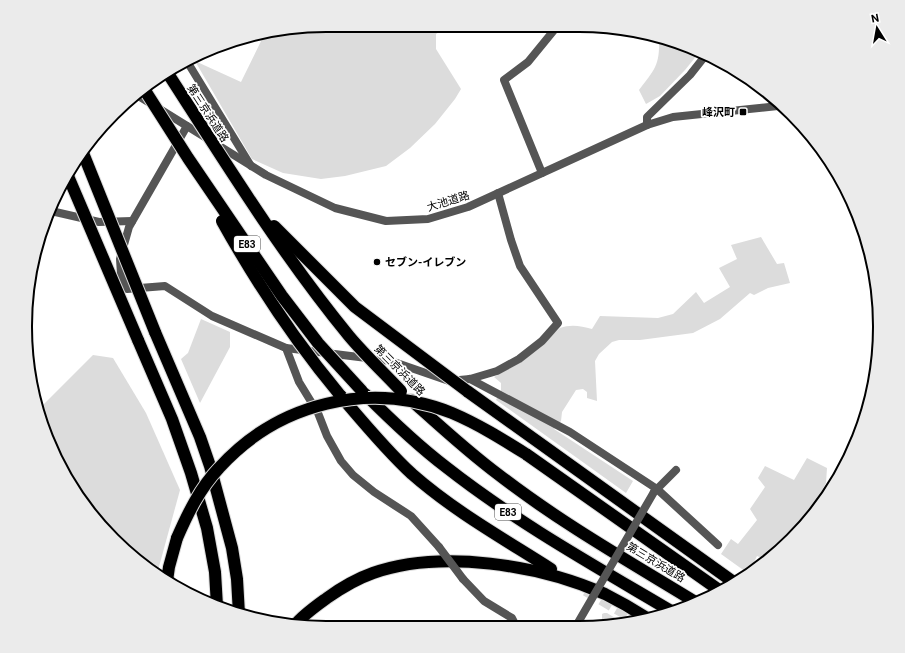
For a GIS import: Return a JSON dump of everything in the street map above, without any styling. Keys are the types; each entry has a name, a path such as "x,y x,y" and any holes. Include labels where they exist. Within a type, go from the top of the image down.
{"highway":[{"name":"第三京浜道路","path":"170,77 250,203 306,281 346,331 402,391 461,445 499,476 567,523 691,599"},
{"name":"E83","path":"147,93 188,158 282,296 318,343 362,391 398,427 446,468 506,511 576,555 665,608"},
{"path":"85,158 155,332 200,437 210,466 232,548 237,578 239,607"},
{"path":"188,158 238,249 261,287 312,362 384,446 423,483 447,502 551,570"},
{"path":"70,181 172,419 192,473 207,528 215,572 217,600"},
{"path":"250,203 355,307 468,385 730,579"},
{"path":"168,574 177,538 189,511 204,487 218,469 236,451 257,435 281,420 304,410 329,403 352,399 380,398 402,400 425,405 451,413 485,429 526,454 716,588"},
{"path":"301,619 320,603 343,587 372,573 403,565 436,562 474,563 508,567 551,576 582,585 603,594 640,614"}],"street":[{"path":"542,173 504,80 528,62 553,32"},
{"path":"647,125 646,117 690,75 703,59"},
{"path":"189,65 251,166"},
{"name":"大池道路","path":"141,98 266,175 335,208 386,221 428,219 468,207 647,125 673,117 774,106"},
{"path":"187,126 129,227 120,259 121,274 127,289 165,286 212,316 286,348 391,361 448,382 468,385 570,432 656,491 718,545"},
{"path":"468,385 519,359 542,341 558,323 520,266 498,193"},
{"path":"55,212 99,222 132,221"},
{"path":"286,348 299,382 318,413 327,436 342,461 354,475 374,492 412,516 463,579 484,601 512,618 514,621"},
{"path":"579,621 656,491 676,470"}],"shaded area":[{"path":"326,32 439,32 436,34 436,49 461,89 435,124 410,148 386,166 345,176 321,179 283,173 252,159 196,62 241,82 262,40 288,35"},
{"path":"659,43 696,56 660,96 646,104 639,90 655,67"},
{"path":"761,237 777,264 784,263 790,283 768,288 754,295 750,293 720,319 693,333 640,340 619,340 612,342 599,354 595,361 597,401 587,398 587,392 583,389 576,390 562,412 561,421 554,429 633,481 626,493 496,400 501,390 501,383 494,377 521,362 560,328 576,326 592,329 600,316 658,318 673,314 696,292 704,303 730,287 719,268 737,259 731,245"},
{"path":"201,319 230,332 230,347 200,403 181,359 188,353"},
{"path":"93,355 113,358 146,413 180,490 159,568 132,548 118,535 93,506 71,474 62,457 54,439 43,405"},
{"path":"807,458 827,468 826,483 820,494 800,521 773,548 761,558 757,556 753,563 743,570 721,554 731,539 738,544 757,520 750,509 765,487 758,478 765,466 794,480"},
{"path":"607,613 615,618 602,620 602,614"}],"tunnel":[{"path":"586,590 630,616"}],"place":[{"name":"峰沢町","path":"743,112"},
{"name":"セブン-イレブン","path":"377,262"}]}
